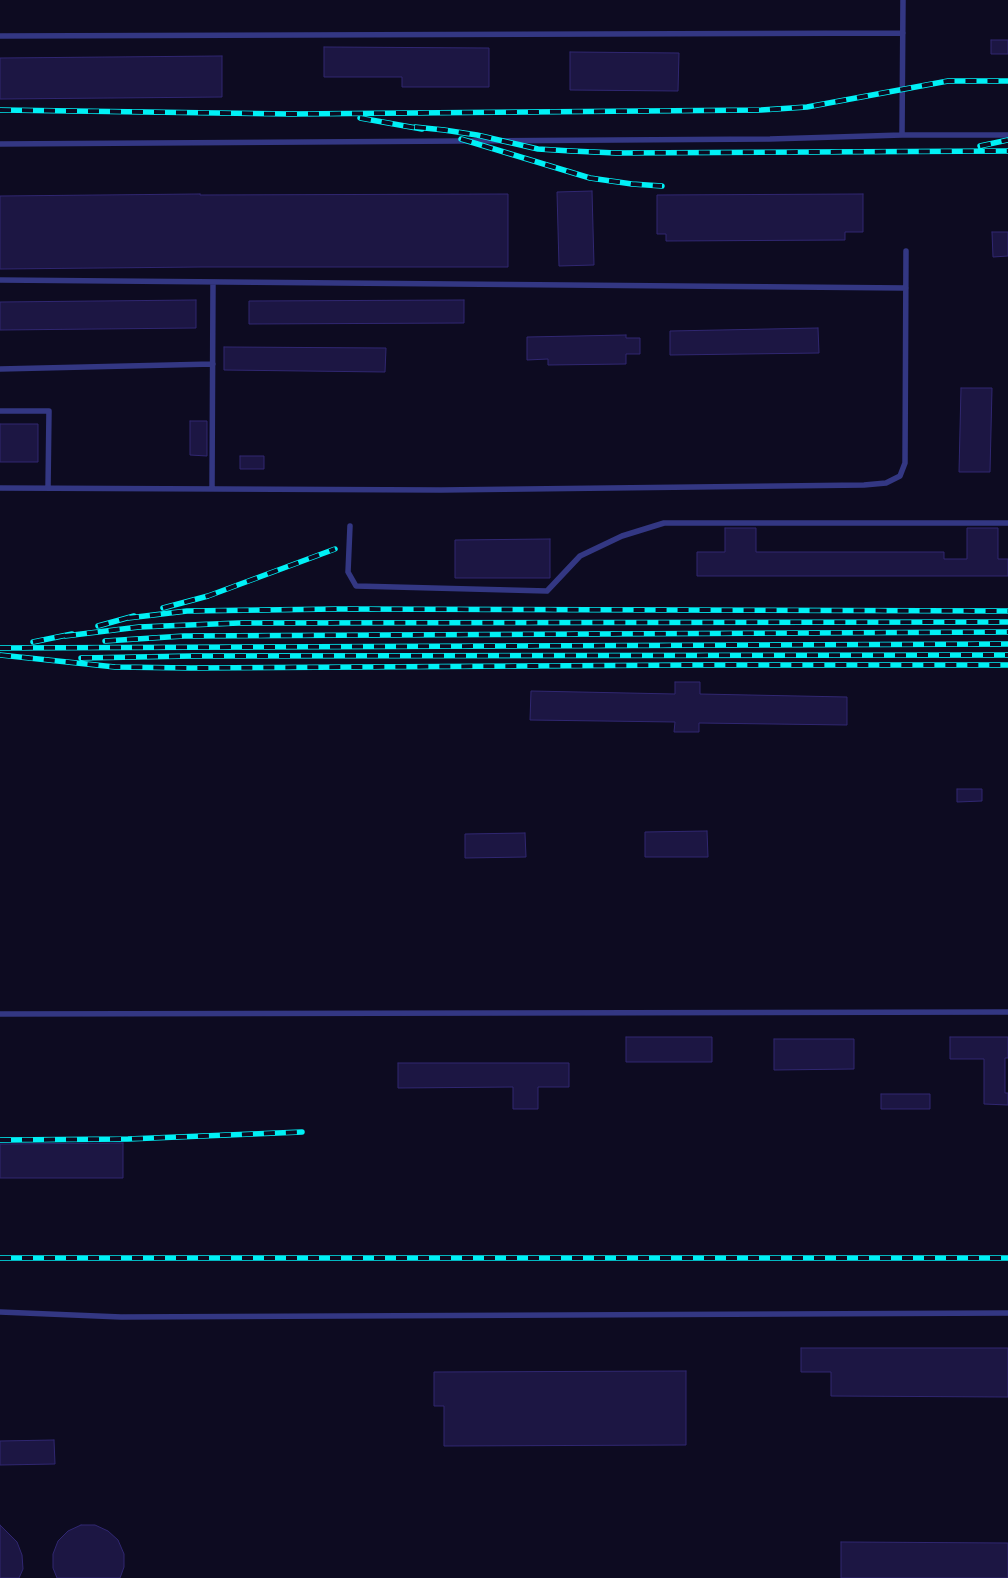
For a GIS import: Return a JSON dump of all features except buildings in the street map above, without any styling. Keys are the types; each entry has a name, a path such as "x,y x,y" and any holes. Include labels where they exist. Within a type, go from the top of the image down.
{"lane":[{"path":"902,135 903,0"},
{"path":"0,36 903,33"},
{"path":"0,144 770,139 902,135 1008,135"},
{"path":"0,488 451,490 864,485 886,483 900,476 905,463 906,251"},
{"path":"0,280 906,288"},
{"path":"212,489 213,282"},
{"path":"0,369 213,364"},
{"path":"0,411 49,411 48,488"},
{"path":"350,526 348,572 356,586 547,591 580,556 622,536 664,524 1008,523"},
{"path":"0,1014 1008,1012"},
{"path":"0,1312 121,1316 1008,1313"}],"railway":[{"path":"0,110 291,114 761,110 807,107 948,81 1008,81"},
{"path":"360,118 422,129"},
{"path":"415,127 477,135 538,149 616,153 1008,151"},
{"path":"461,139 590,178 662,186"},
{"path":"980,146 1008,140"},
{"path":"163,608 208,596 335,549"},
{"path":"128,618 187,611 338,609 1008,611"},
{"path":"98,626 134,616"},
{"path":"65,636 139,627 239,623 1008,622"},
{"path":"105,641 184,636 1008,632"},
{"path":"33,642 72,634"},
{"path":"0,648 1008,644"},
{"path":"0,655 115,667 191,668 1008,665"},
{"path":"81,658 193,656 1008,655"},
{"path":"0,1140 128,1139 302,1132"},
{"path":"0,1258 1008,1258"}]}
